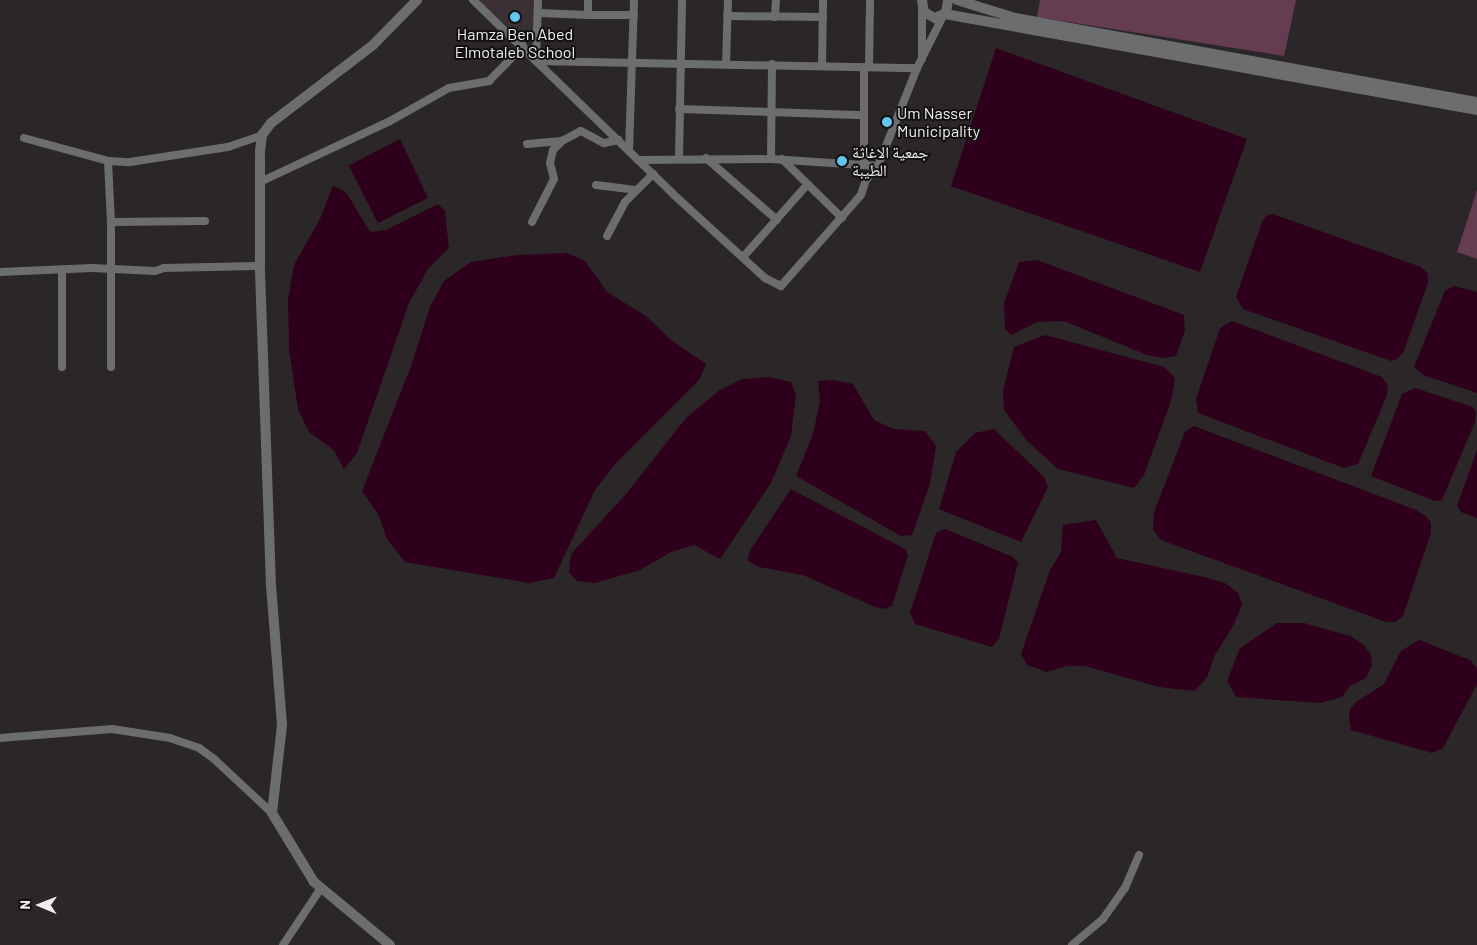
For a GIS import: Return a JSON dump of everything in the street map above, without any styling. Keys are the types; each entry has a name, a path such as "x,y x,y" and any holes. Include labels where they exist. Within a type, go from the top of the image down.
{"street":[{"path":"24,138 108,161 147,162 228,147 262,135 278,117 373,45 417,0"},
{"path":"473,0 523,46 536,61 653,174 744,256 765,278 781,286 861,195 866,180 878,166 917,68 944,15 948,0"},
{"path":"536,61 538,0"},
{"path":"588,0 588,15"},
{"path":"629,151 634,0"},
{"path":"679,159 682,0"},
{"path":"726,64 728,0"},
{"path":"775,17 776,0"},
{"path":"822,66 823,0"},
{"path":"864,164 864,115 870,0"},
{"path":"957,0 1015,18 1477,102"},
{"path":"922,4 930,17 944,15 1477,110"},
{"path":"922,4 922,59"},
{"path":"538,13 634,15"},
{"path":"727,16 823,18"},
{"path":"260,182 390,121 449,88 489,81 523,46"},
{"path":"536,61 917,68"},
{"path":"771,159 772,64"},
{"path":"679,109 864,115"},
{"path":"532,222 554,179 550,163 553,150 562,141 581,131 604,143 619,140"},
{"path":"262,135 260,266 271,586 282,725 272,813"},
{"path":"527,144 562,141"},
{"path":"313,156 318,164"},
{"path":"638,160 706,158 782,159 878,166"},
{"path":"706,158 776,220"},
{"path":"782,159 842,218"},
{"path":"108,161 111,222 111,367"},
{"path":"607,236 634,190 653,174"},
{"path":"744,256 808,184"},
{"path":"596,185 634,190"},
{"path":"111,222 205,221"},
{"path":"0,272 110,269 138,272 164,268 260,266"},
{"path":"62,270 62,367"},
{"path":"0,738 112,729 170,738 200,748 272,813 314,882 390,945"},
{"path":"1072,945 1103,919 1125,888 1139,855"},
{"path":"283,945 321,888"}],"shaded area":[{"name":"Hamza Ben Abed Elmotaleb School","path":"475,0 534,0 533,34 526,41"},
{"path":"1040,0 1296,0 1284,56 1037,17"},
{"path":"996,48 1247,139 1200,272 951,186"},
{"path":"400,139 428,198 378,223 349,166 346,167"},
{"path":"333,186 346,192 370,232 386,230 438,204 445,211 449,248 428,269 409,303 357,453 344,469 334,450 309,432 298,409 289,349 288,300 294,265 320,219"},
{"path":"1477,190 1477,259 1457,252"},
{"path":"1273,214 1421,267 1428,274 1428,283 1403,353 1397,359 1391,361 1243,309 1236,297 1262,222 1266,216"},
{"path":"567,253 585,261 607,292 646,316 671,340 706,364 699,380 617,462 595,490 554,578 529,583 405,562 387,539 378,514 362,491 411,366 430,307 444,281 471,262 517,255"},
{"path":"1037,260 1184,315 1185,331 1176,356 1163,358 1147,355 1064,321 1037,322 1011,335 1005,329 1004,303 1019,262"},
{"path":"1454,286 1477,292 1477,393 1423,375 1414,367 1445,291"},
{"path":"1232,321 1382,377 1388,386 1387,395 1358,464 1344,468 1198,413 1196,399 1220,328"},
{"path":"1045,335 1164,367 1175,378 1171,401 1144,475 1134,488 1058,469 1027,441 1004,410 1003,391 1014,347"},
{"path":"769,377 791,382 796,395 791,436 771,483 720,559 694,545 671,552 640,570 595,583 577,581 569,572 571,554 626,494 686,418 721,389 743,379"},
{"path":"834,380 853,384 874,420 893,429 925,431 936,446 930,484 912,535 901,536 796,476 813,434 820,401 818,381"},
{"path":"1415,388 1473,407 1476,412 1475,422 1442,500 1435,501 1371,476 1402,394"},
{"path":"1194,426 1416,510 1427,517 1431,523 1431,533 1403,616 1395,622 1386,622 1161,540 1153,530 1154,512 1185,432"},
{"path":"994,429 1044,477 1048,487 1021,542 939,509 956,452 975,433"},
{"path":"1477,450 1477,518 1461,512 1457,506"},
{"path":"791,489 905,549 908,555 892,606 883,609 873,606 803,575 759,567 747,560 751,549"},
{"path":"1096,520 1117,558 1225,583 1238,593 1242,605 1233,626 1215,655 1207,677 1195,691 1159,687 1085,666 1065,666 1047,672 1027,665 1021,654 1050,570 1061,552 1063,525"},
{"path":"945,529 1013,557 1018,563 999,639 992,647 915,624 910,613 936,533"},
{"path":"1277,623 1304,623 1350,636 1364,645 1371,655 1372,665 1366,678 1350,686 1342,697 1320,703 1236,697 1227,681 1240,648"},
{"path":"1419,640 1470,660 1477,668 1477,684 1443,748 1432,753 1351,730 1349,718 1350,709 1356,702 1384,684 1401,651"}],"place":[{"name":"Hamza Ben Abed Elmotaleb School","path":"515,17"},
{"name":"Um Nasser Municipality","path":"887,122"},
{"name":"جمعية الاغاثة الطيبة","path":"842,161"}]}
